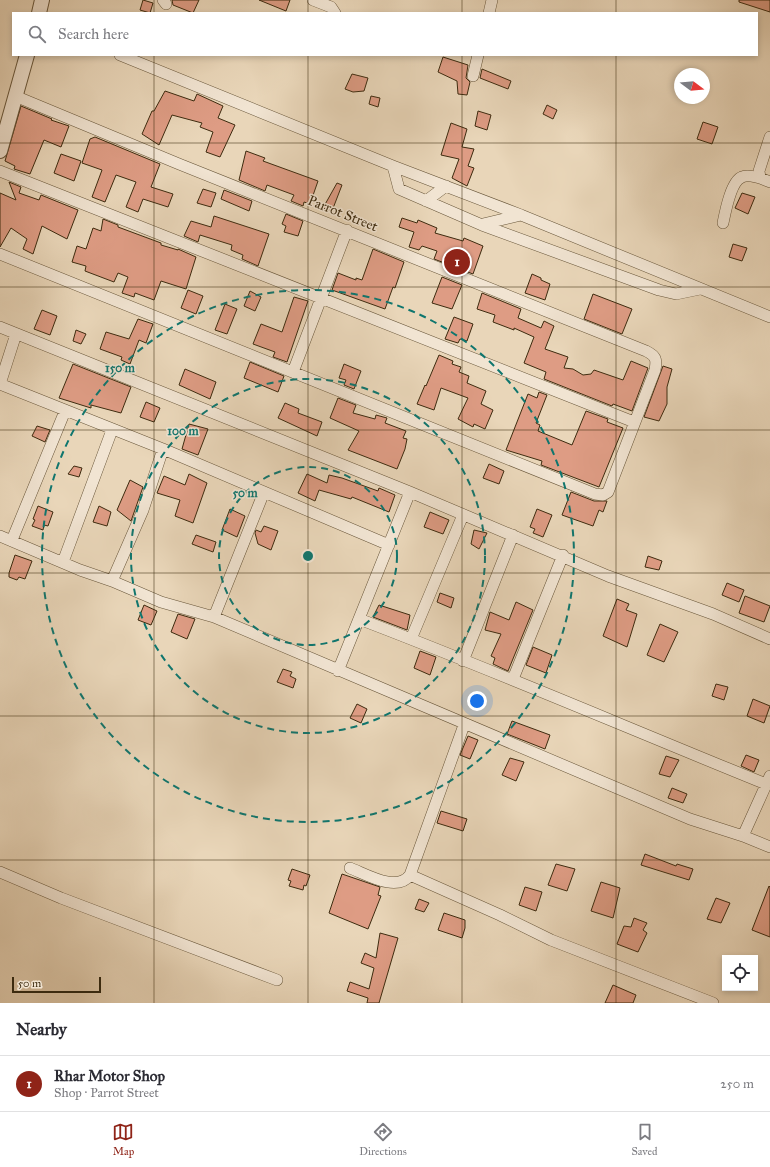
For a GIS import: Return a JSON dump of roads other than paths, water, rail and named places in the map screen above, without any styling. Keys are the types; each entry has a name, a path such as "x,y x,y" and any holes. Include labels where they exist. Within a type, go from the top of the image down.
{"street":[{"path":"39,12 42,0"},
{"path":"313,0 331,7 334,12"},
{"path":"489,12 492,0"},
{"path":"0,151 27,56"},
{"path":"122,56 393,166 522,215 770,317"},
{"path":"473,76 478,56"},
{"name":"Parrot Street","path":"15,96 179,164 646,351 657,360 655,370 634,422"},
{"path":"765,180 759,171 770,137"},
{"path":"393,166 399,189 482,225 659,290 671,293 680,293 701,289"},
{"path":"0,171 320,299 634,422 608,492 603,495 595,494 0,254"},
{"path":"723,223 726,206 738,180 741,177 750,176 765,180"},
{"path":"426,201 446,186"},
{"path":"482,225 522,215"},
{"path":"293,372 347,230"},
{"path":"673,278 680,293"},
{"path":"0,327 410,492 463,516 563,555 608,576 713,614 770,638"},
{"path":"16,334 0,384 112,430 163,449 390,545"},
{"path":"12,540 65,411"},
{"path":"63,562 112,430"},
{"path":"112,581 143,510 163,449"},
{"path":"214,618 264,492"},
{"path":"338,671 390,545 410,492"},
{"path":"411,639 463,516"},
{"path":"463,661 513,535"},
{"path":"0,536 161,602 214,618 464,725 575,769 690,819 770,847"},
{"path":"513,679 563,555"},
{"path":"359,620 513,679 610,721 768,780 742,836"},
{"path":"350,868 385,882 398,883 406,880 410,875 464,725"},
{"path":"0,872 277,980"},
{"path":"410,875 500,915 550,940 713,1003"}],"place":[{"name":"Rhar Motor Shop","path":"457,262"}]}
